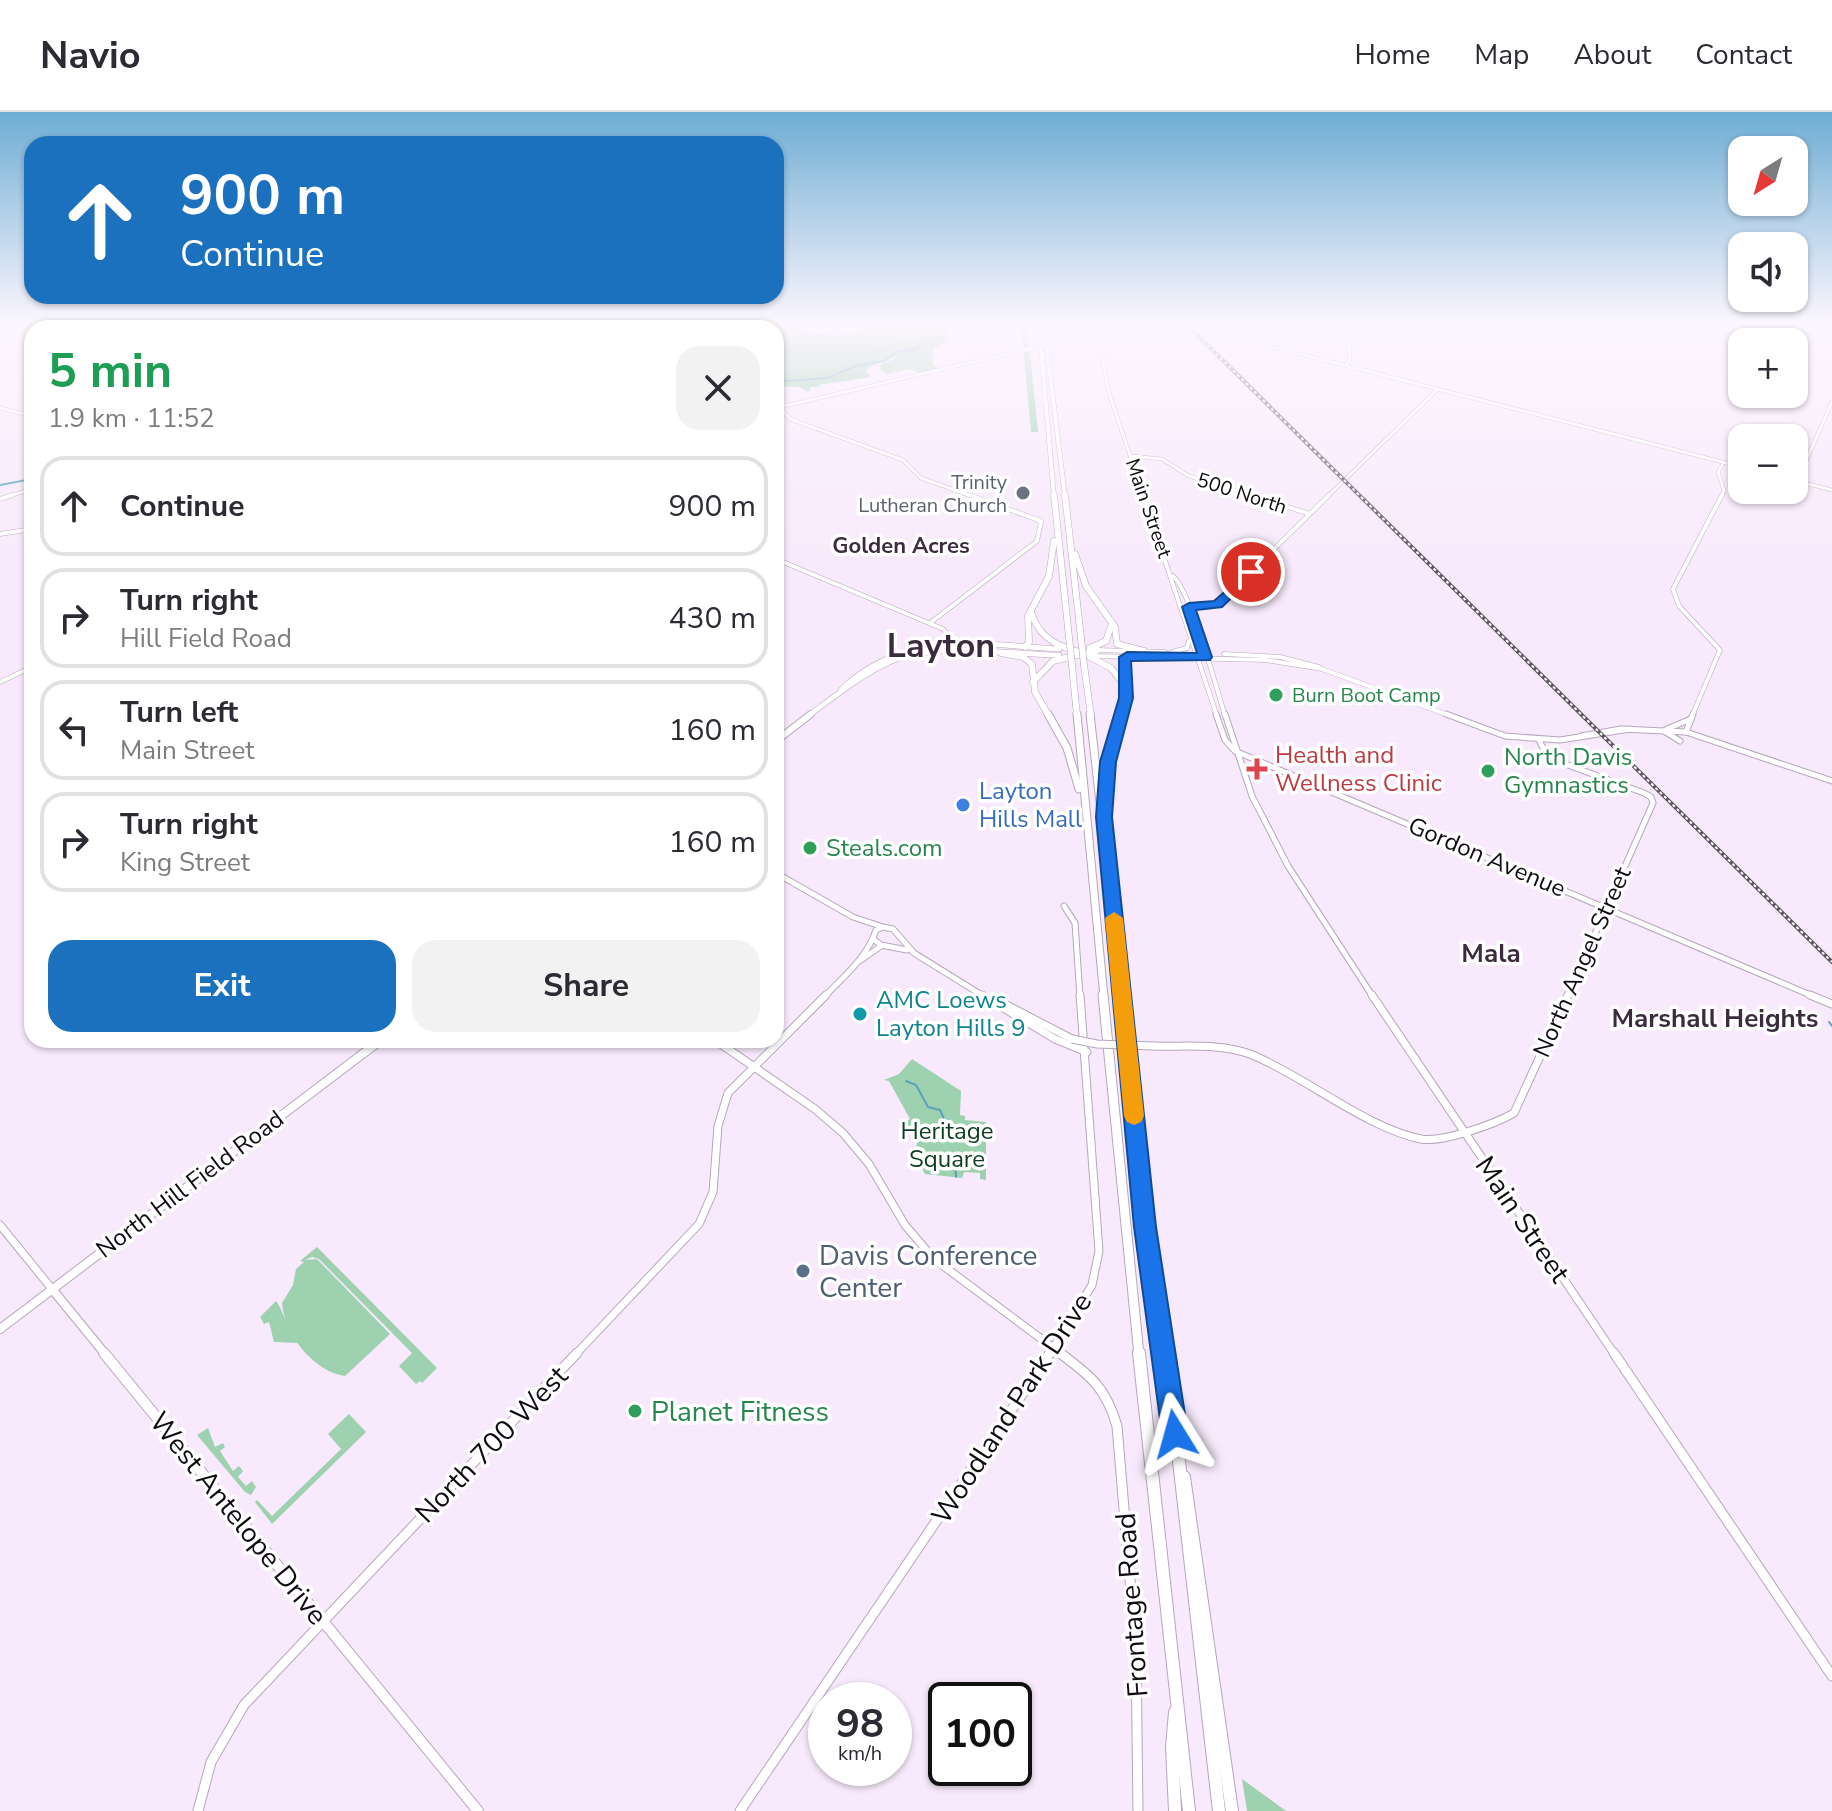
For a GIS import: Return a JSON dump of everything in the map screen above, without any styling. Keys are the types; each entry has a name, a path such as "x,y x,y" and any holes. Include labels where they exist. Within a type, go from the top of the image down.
{"highway":[{"path":"1044,403 1127,1241 1189,1811"},
{"path":"1054,403 1104,817 1145,1227 1179,1461 1219,1811"},
{"path":"1025,647 1029,642 1028,616 1051,568 1056,524"},
{"path":"1070,538 1086,586 1115,627 1117,644 1144,651"},
{"path":"1032,609 1034,624 1040,632 1074,652 1111,668 1127,690"},
{"path":"1033,682 1044,665 1109,638 1112,627 1109,618"},
{"path":"999,650 1029,659 1032,664 1033,682 1073,762 1087,821"},
{"path":"1074,652 1097,653"},
{"path":"1104,817 1108,762 1127,690 1124,660 1127,656"},
{"path":"1179,1461 1188,1487 1232,1811"},
{"path":"1175,1811 1172,1747 1177,1691"}],"main road":[{"path":"999,650 1025,647 1074,652"},
{"path":"784,735 874,663 907,653 949,648 1074,652"},
{"path":"840,692 866,677 875,677 880,667 907,653"},
{"path":"866,677 865,673 878,664 907,653"},
{"name":"North Hill Field Road","path":"0,1329 370,1048"},
{"name":"West Antelope Drive","path":"52,1289 478,1811"}],"street":[{"name":"Main Street","path":"1113,403 1173,576 1178,580 1189,607 1217,693 1228,703 1223,707 1236,742 1235,751"},
{"path":"1189,607 1210,607 1219,603 1424,403"},
{"path":"1494,403 1728,463"},
{"path":"1808,454 1831,403"},
{"path":"0,408 24,414"},
{"path":"784,413 788,418 903,460 922,478 1041,521 1037,541 930,623"},
{"name":"500 North","path":"1131,456 1159,458 1187,475 1310,514"},
{"path":"1686,732 1720,650 1716,641 1679,604 1673,589 1724,491 1718,472 1724,462"},
{"path":"1808,483 1832,490"},
{"path":"0,499 24,492"},
{"path":"0,534 24,530"},
{"path":"784,562 930,623 949,634 949,648"},
{"name":"Main Street","path":"1173,576 1171,581 1225,740 1235,751 1257,806 1288,866 1832,1676"},
{"path":"1180,609 1186,611 1198,634"},
{"path":"1097,653 1127,656 1170,654 1188,647 1188,633"},
{"path":"1097,653 1144,651 1291,658 1494,733 1539,740 1607,735 1630,729 1667,729 1686,732 1832,781"},
{"path":"1170,654 1193,661 1203,673"},
{"path":"1265,658 1322,669"},
{"path":"0,682 24,671"},
{"path":"1207,687 1223,707"},
{"path":"1667,729 1691,719"},
{"path":"1657,728 1680,741"},
{"name":"North Angel Street","path":"1465,1132 1503,1121 1514,1113 1521,1101 1653,803 1651,797 1557,761 1545,752 1539,740"},
{"name":"Gordon Avenue","path":"1235,751 1832,1004"},
{"path":"784,878 853,917 893,929 914,953"},
{"name":"Woodland Park Drive","path":"740,1811 1081,1307 1097,1267 1099,1251 1087,1052 1075,923 1064,906"},
{"path":"853,917 885,945 914,953 1072,1039 1094,1044 1225,1048 1252,1054 1413,1137 1432,1139 1465,1132"},
{"path":"858,962 883,927"},
{"path":"858,962 895,942 897,935"},
{"name":"North 700 West","path":"784,1035 858,962"},
{"path":"987,995 1004,1009 1055,1039 1087,1052"},
{"path":"727,1048 815,1109 843,1133 869,1164 905,1225 934,1259 1053,1349"},
{"name":"North 700 West","path":"198,1811 211,1762 235,1718 264,1682 699,1224 709,1208 717,1184 718,1127 722,1107 735,1084 771,1048"},
{"name":"West Antelope Drive","path":"0,1225 52,1289"},
{"name":"Frontage Road","path":"1053,1349 1096,1380 1110,1401 1119,1438 1135,1638 1138,1811"}],"green space":[{"path":"1028,403 1035,403 1038,432 1031,432"},
{"name":"Heritage Square","path":"912,1059 961,1091 960,1115 965,1116 965,1120 986,1122 986,1180 980,1179 980,1173 964,1172 962,1178 925,1174 917,1159 911,1159 917,1144 906,1122 910,1119 889,1081 884,1080 899,1074"},
{"path":"317,1247 437,1368 422,1383 416,1384 399,1366 412,1353 319,1259 312,1257 305,1260 317,1259 390,1334 345,1376 322,1367 303,1350 288,1327 282,1303 293,1285 296,1269 304,1262 300,1261"},
{"path":"276,1301 298,1343 274,1342 269,1322 264,1324 260,1317"},
{"path":"349,1414 366,1432 272,1524 255,1502 257,1500 272,1516 341,1449 328,1434"},
{"path":"208,1428 215,1447 223,1443 225,1447 220,1451 233,1471 239,1466 243,1471 238,1477 246,1486 252,1481 256,1487 251,1495 245,1492 197,1435"},
{"path":"1242,1779 1286,1811 1247,1811"}],"waterway":[{"path":"0,485 24,480"},
{"path":"1829,1022 1832,1026"},
{"path":"906,1081 916,1085 928,1107 940,1110 944,1119 958,1128"},
{"path":"935,1168 955,1158 956,1177"}],"railway":[{"path":"1266,403 1832,962"}],"slow traffic":[{"path":"1114,918 1134,1116"}],"place":[{"name":"Trinity Lutheran Church","path":"1023,493"},
{"name":"Burn Boot Camp","path":"1276,695"},
{"name":"Health and Wellness Clinic","path":"1257,769"},
{"name":"North Davis Gymnastics","path":"1488,771"},
{"name":"Layton Hills Mall","path":"963,805"},
{"name":"Steals.com","path":"810,848"},
{"name":"AMC Loews Layton Hills 9","path":"860,1014"},
{"name":"Davis Conference Center","path":"803,1271"},
{"name":"Planet Fitness","path":"635,1411"}],"district":[{"name":"Golden Acres","path":"901,545"},
{"name":"Layton","path":"941,645"},
{"name":"Mala","path":"1491,953"},
{"name":"Marshall Heights","path":"1715,1018"}],"route":[{"path":"1175,1434 1145,1227 1104,817 1108,762 1126,698 1124,660 1127,656 1205,657 1189,607 1217,605 1251,572"}]}
